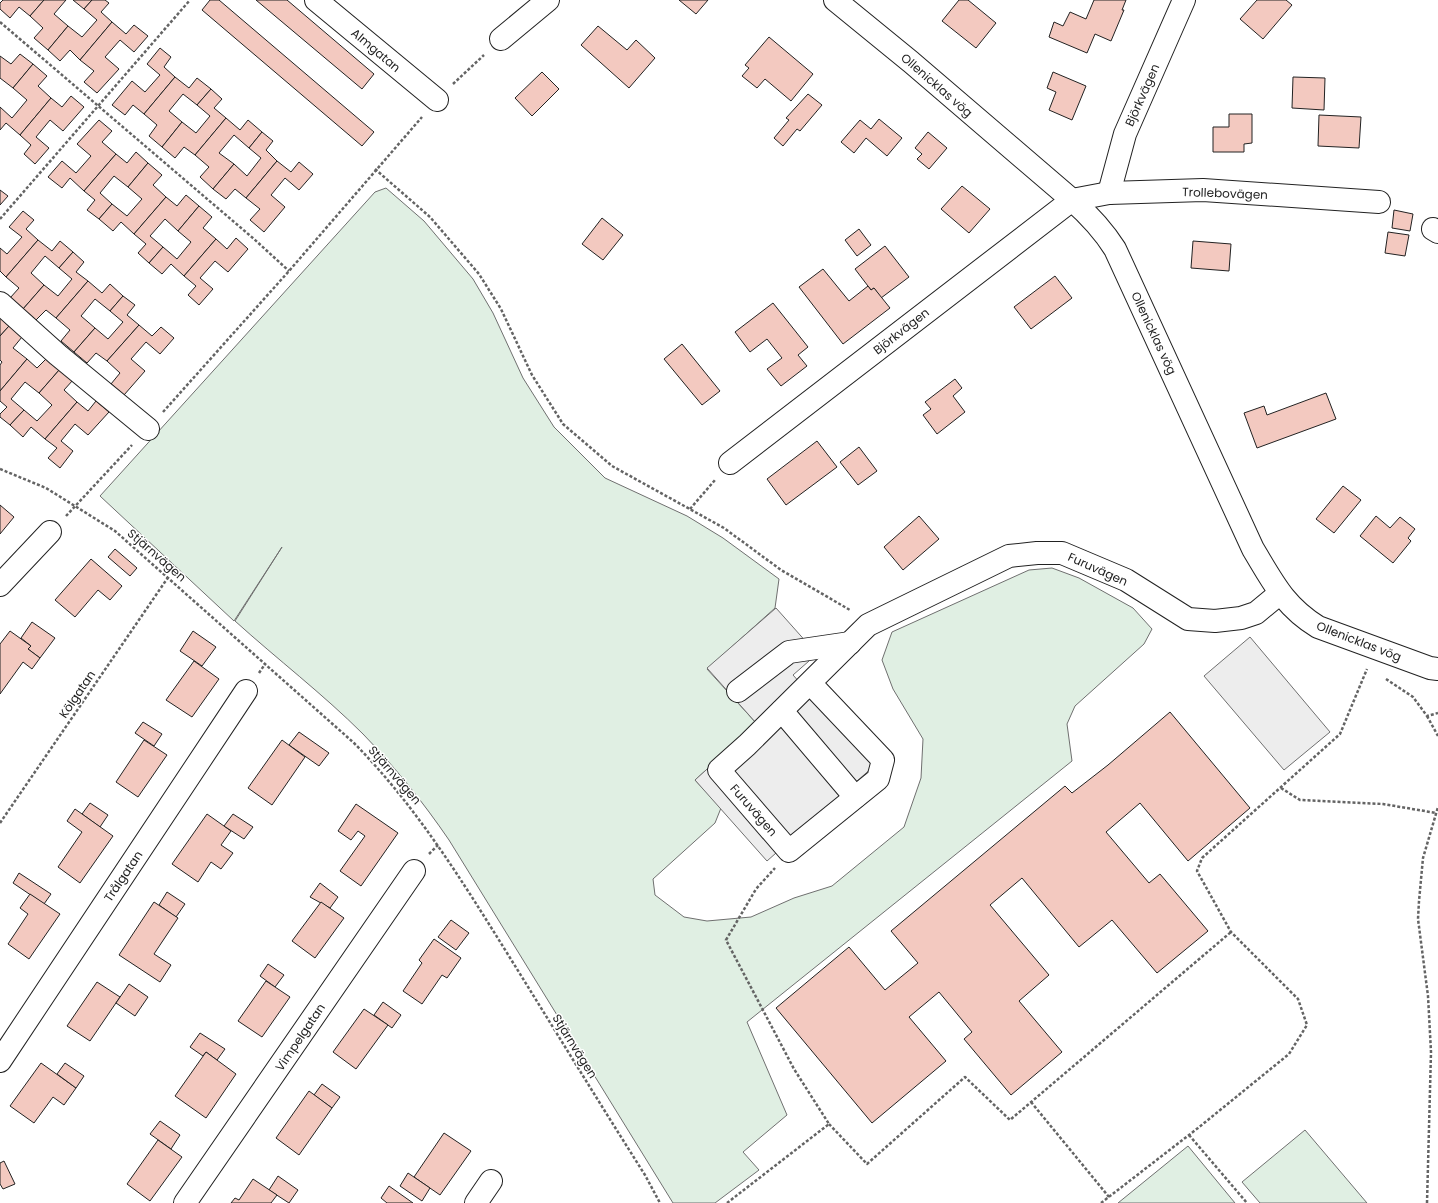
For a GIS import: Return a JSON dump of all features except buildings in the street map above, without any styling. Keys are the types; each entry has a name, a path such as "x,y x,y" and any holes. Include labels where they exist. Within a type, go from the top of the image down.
{"street":[{"name":"Almgatan","path":"316,0 437,100"},
{"path":"501,39 548,0"},
{"name":"Ollenicklas vög","path":"835,0 911,62 1091,216 1104,231 1115,249 1253,549 1280,594 1302,617 1318,627 1344,638 1438,669"},
{"name":"Björkvägen","path":"1108,192 1124,134 1184,0"},
{"name":"Trollebovägen","path":"1072,200 1108,192 1203,190 1379,202"},
{"name":"Björkvägen","path":"730,463 1072,200"},
{"path":"0,303 58,355 148,429"},
{"path":"0,585 50,532"},
{"name":"Furuvägen","path":"789,851 720,770 747,746 868,625 931,593 1010,556 1037,553 1062,553 1126,580 1188,619 1215,621 1241,618 1256,612 1280,594"},
{"path":"738,691 789,652 850,643"},
{"path":"789,851 878,778 883,760 810,683"},
{"name":"Trålgatan","path":"0,1061 246,691"},
{"path":"782,711 855,797"},
{"name":"Vimpelgatan","path":"185,1203 414,870"},
{"path":"476,1203 491,1181"}],"path":[{"path":"0,219 190,0"},
{"path":"0,22 254,239 289,271"},
{"path":"50,532 148,429 289,271 375,169 437,100 501,39"},
{"path":"375,169 430,217 479,274 501,308 532,375 563,424 612,466 724,528 781,570 851,611"},
{"path":"690,509 730,463"},
{"name":"Stjärnvägen","path":"0,469 46,488 77,505 115,530 354,743 383,772 419,818 461,878 645,1175 660,1203"},
{"name":"Kölgatan","path":"0,823 168,576"},
{"path":"1361,664 1374,671"},
{"path":"1101,1203 1189,1135 1289,1054 1307,1025 1298,999 1231,932 1197,871 1202,858 1340,734 1368,668"},
{"path":"1385,678 1413,697 1427,716 1438,736"},
{"path":"1427,716 1438,713"},
{"path":"1281,788 1300,800 1383,804 1436,813"},
{"path":"1426,1203 1431,1052 1427,989 1418,919 1418,901 1424,858 1438,806"},
{"path":"789,851 756,889 726,940 794,1069 830,1124 867,1164 965,1077 1010,1120 1231,932"},
{"path":"1031,1102 1109,1197"},
{"path":"727,1203 830,1124"},
{"path":"1189,1135 1247,1203"}],"green space":[{"path":"386,188 424,221 473,279 493,313 523,378 554,427 605,478 687,516 723,538 779,579 775,608 707,669 757,724 695,780 721,808 715,823 653,879 655,895 684,917 707,921 751,917 794,898 832,886 904,827 921,778 923,739 893,689 882,660 892,632 1029,570 1052,568 1079,578 1133,608 1152,629 1144,644 1075,706 1067,724 1072,761 747,1022 787,1115 743,1152 759,1170 715,1203 673,1203 449,840 429,812 375,746 363,734 332,705 235,621 282,547 234,621 100,496 375,192"},
{"path":"1305,1130 1367,1203 1260,1203 1242,1182"},
{"path":"1188,1146 1235,1203 1118,1203"}],"shaded area":[{"path":"776,608 817,654 793,675 874,766 767,861 695,780 757,724 707,668"},
{"path":"1250,637 1330,732 1284,770 1204,676"}]}
